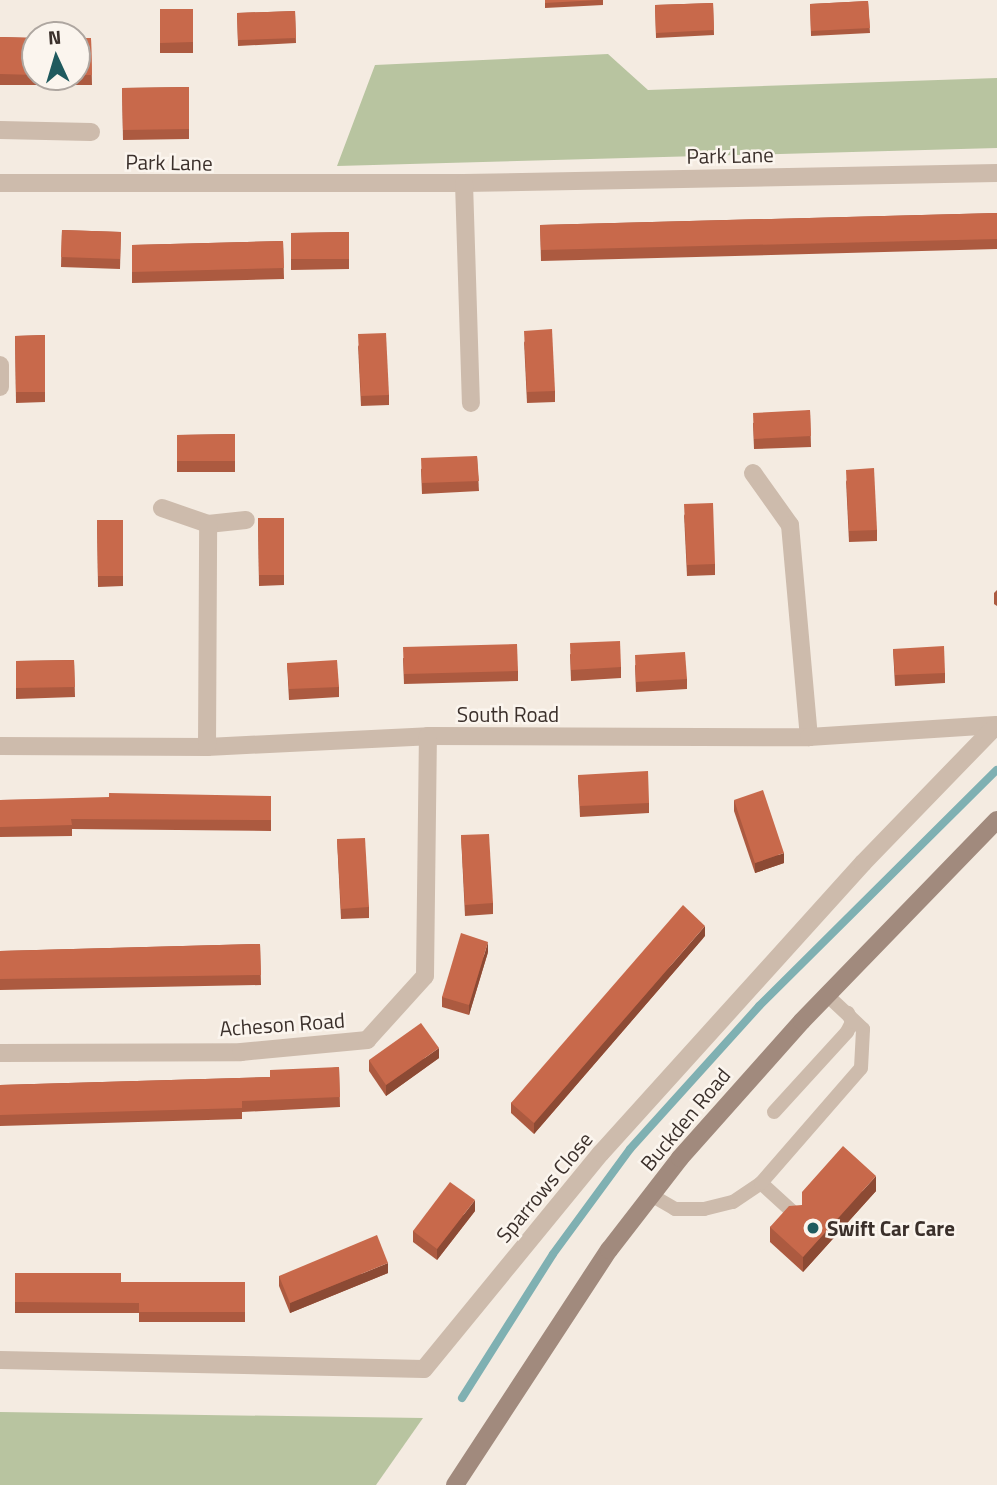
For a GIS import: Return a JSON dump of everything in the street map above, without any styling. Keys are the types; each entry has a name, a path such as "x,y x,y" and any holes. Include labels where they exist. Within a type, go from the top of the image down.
{"main road":[{"name":"Buckden Road","path":"455,1485 510,1395 651,1195 756,1070 997,820"}],"street":[{"path":"0,130 91,132"},
{"name":"Park Lane","path":"0,183 464,183 997,173"},
{"path":"464,183 471,403"},
{"path":"0,365 0,387"},
{"path":"752,473 790,525 809,737"},
{"path":"162,508 208,524 246,520"},
{"path":"207,747 208,524"},
{"name":"South Road","path":"0,746 207,747 428,736 809,737 995,726"},
{"name":"Sparrows Close","path":"0,1360 424,1369 601,1153 863,863 995,726"},
{"name":"Acheson Road","path":"0,1053 242,1052 367,1040 425,976 428,736"}],"lane":[{"path":"651,1195 676,1209 704,1209 733,1202 761,1183 861,1068 863,1030 828,996"},
{"path":"774,1112 847,1032 852,1022 848,1013"},
{"path":"761,1183 795,1214"}],"green space":[{"path":"608,54 648,90 997,78 997,148 337,166 375,65"},
{"path":"0,1412 423,1418 376,1485 0,1485"}],"building":[{"path":"545,0 598,0 545,3"},
{"path":"868,1 870,28 811,31 810,4"},
{"path":"713,3 714,30 656,33 655,5"},
{"path":"160,9 193,9 193,42 160,43"},
{"path":"295,11 296,38 238,40 237,13"},
{"path":"0,37 21,38 21,75 0,74"},
{"path":"189,87 189,129 123,130 122,88"},
{"path":"997,213 997,239 541,250 540,225"},
{"path":"62,230 121,232 120,259 61,257"},
{"path":"349,232 349,259 291,259 291,233"},
{"path":"283,241 284,268 132,272 132,245"},
{"path":"552,329 555,391 527,392 524,331"},
{"path":"386,333 389,395 361,396 358,334"},
{"path":"45,335 45,392 16,392 15,336"},
{"path":"810,410 811,436 754,439 753,413"},
{"path":"235,434 235,461 177,461 177,435"},
{"path":"477,456 479,481 422,483 421,458"},
{"path":"874,468 877,530 849,531 846,470"},
{"path":"713,503 715,564 687,565 684,504"},
{"path":"258,518 284,518 284,575 259,575"},
{"path":"97,520 123,520 123,576 98,576"},
{"path":"620,641 621,667 571,670 570,643"},
{"path":"517,644 518,671 404,674 403,647"},
{"path":"944,646 945,673 895,675 893,649"},
{"path":"685,652 687,679 636,682 635,655"},
{"path":"74,660 75,687 16,688 16,661"},
{"path":"337,660 339,687 289,689 287,663"},
{"path":"648,771 649,803 580,806 578,775"},
{"path":"763,790 784,853 755,863 734,800"},
{"path":"109,793 271,796 271,820 71,819 72,825 0,827 0,800 109,797"},
{"path":"489,834 493,903 465,905 461,835"},
{"path":"365,838 369,907 341,909 337,839"},
{"path":"683,905 705,926 534,1123 511,1103"},
{"path":"461,933 488,942 469,1005 442,997"},
{"path":"260,944 261,975 0,979 0,951"},
{"path":"421,1023 439,1048 386,1085 369,1060"},
{"path":"339,1067 340,1097 242,1101 242,1108 0,1115 0,1085 270,1077 270,1070"},
{"name":"Swift Car Care","path":"843,1146 876,1176 803,1257 770,1227 789,1206 802,1205 802,1192"},
{"path":"450,1182 475,1200 437,1249 413,1231"},
{"path":"377,1235 388,1263 290,1303 279,1276"},
{"path":"15,1273 121,1273 121,1282 245,1282 245,1312 139,1312 139,1303 15,1302"}],"waterway":[{"path":"462,1398 553,1254 630,1149 759,1006 997,770"}],"place":[{"name":"Swift Car Care","path":"813,1228"}]}
